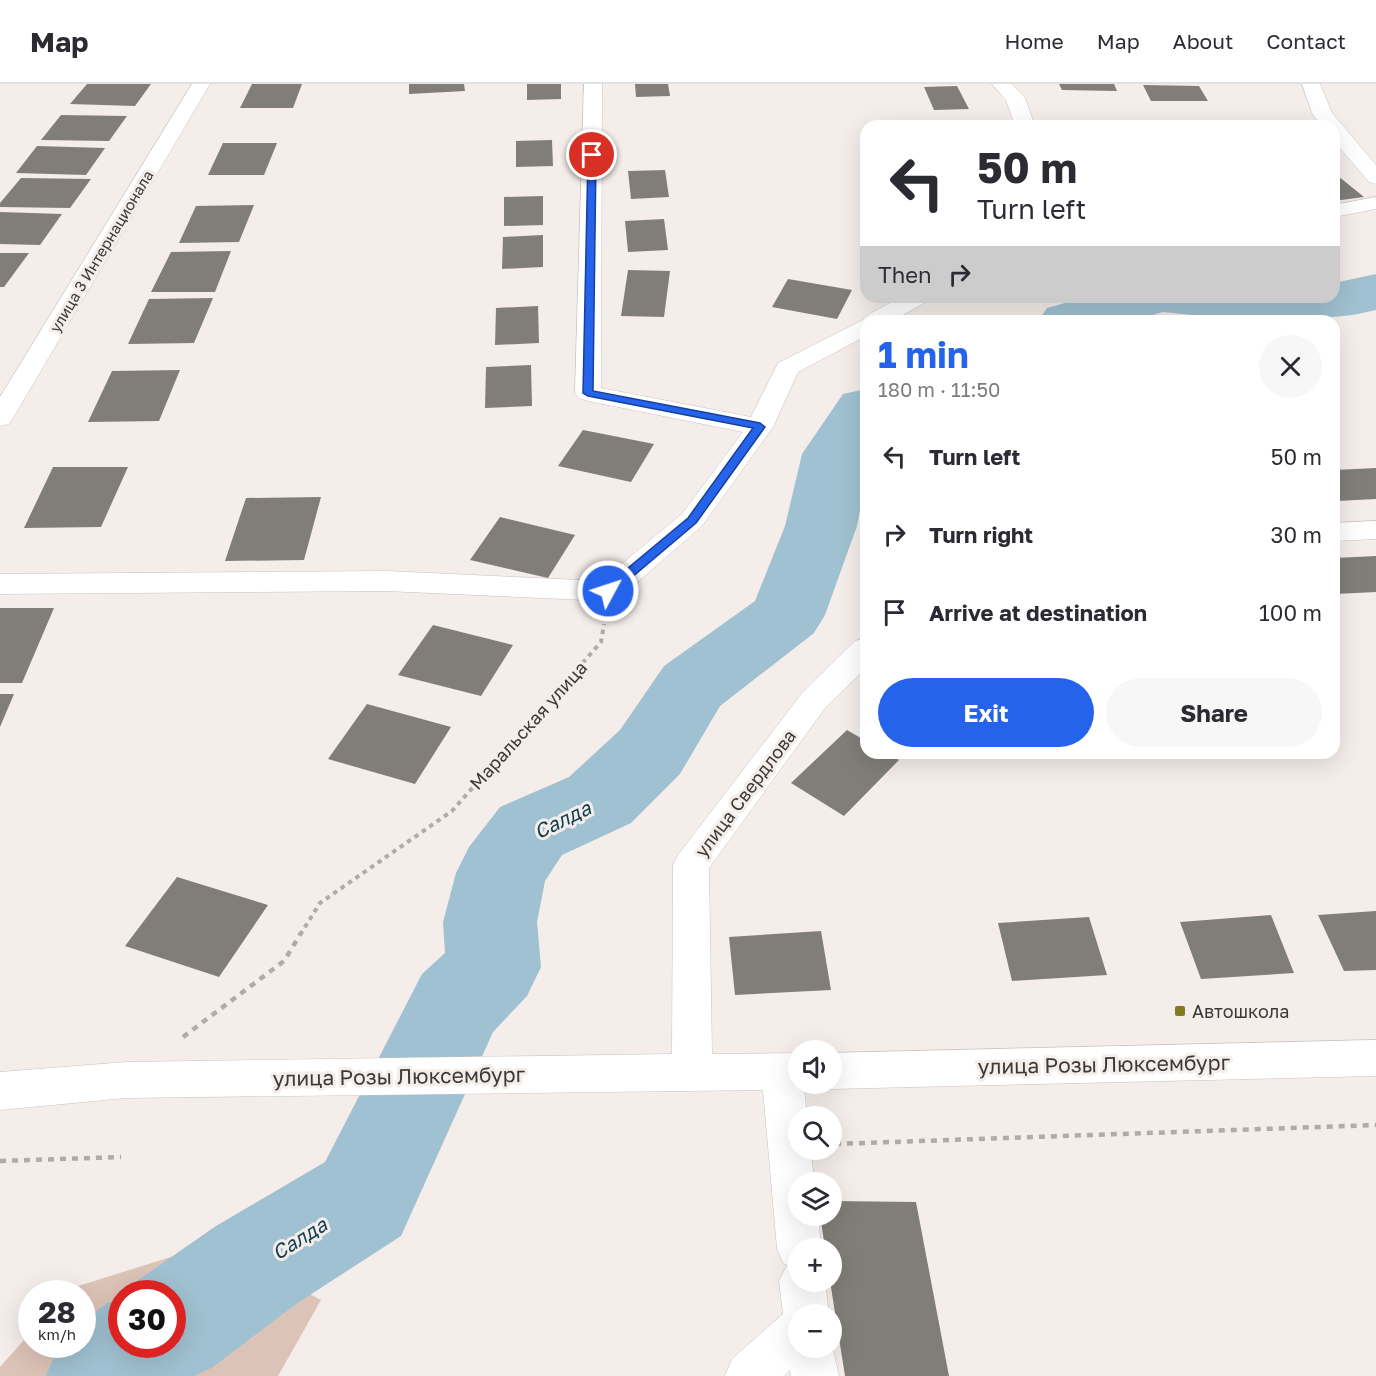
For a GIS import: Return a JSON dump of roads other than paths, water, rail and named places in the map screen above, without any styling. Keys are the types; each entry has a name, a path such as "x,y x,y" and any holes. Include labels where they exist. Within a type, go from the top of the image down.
{"street":[{"name":"улица 3 Интернационала","path":"0,418 201,84"},
{"path":"593,84 588,393 760,427"},
{"path":"1001,84 1015,98 1023,120"},
{"path":"1311,84 1327,120"},
{"path":"1340,136 1376,178"},
{"path":"1340,210 1376,203"},
{"path":"885,315 907,303"},
{"path":"0,584 386,581 608,591 692,520 760,427 788,368 860,329"},
{"path":"1340,532 1376,530"},
{"name":"улица Свердлова","path":"692,1073 691,865 814,700 860,655"},
{"name":"улица Розы Люксембург","path":"842,1071 1376,1058"},
{"name":"улица Розы Люксембург","path":"0,1091 126,1080 788,1072"},
{"path":"791,1094 798,1238"},
{"path":"749,1376 788,1340"},
{"path":"812,1358 815,1376"}],"waterway":[{"name":"Салда","path":"1340,300 1376,292"},
{"name":"Салда","path":"1089,315 1131,303"},
{"name":"Салда","path":"1275,303 1302,303"},
{"name":"Салда","path":"186,1316 256,1265 363,1199 457,1004 493,967 490,922 501,873 531,831 600,800 650,752 692,686 787,615 821,526 836,454 860,417"},
{"name":"Салда","path":"105,1376 130,1358"}],"place":[{"name":"Автошкола","path":"1180,1011"}]}
